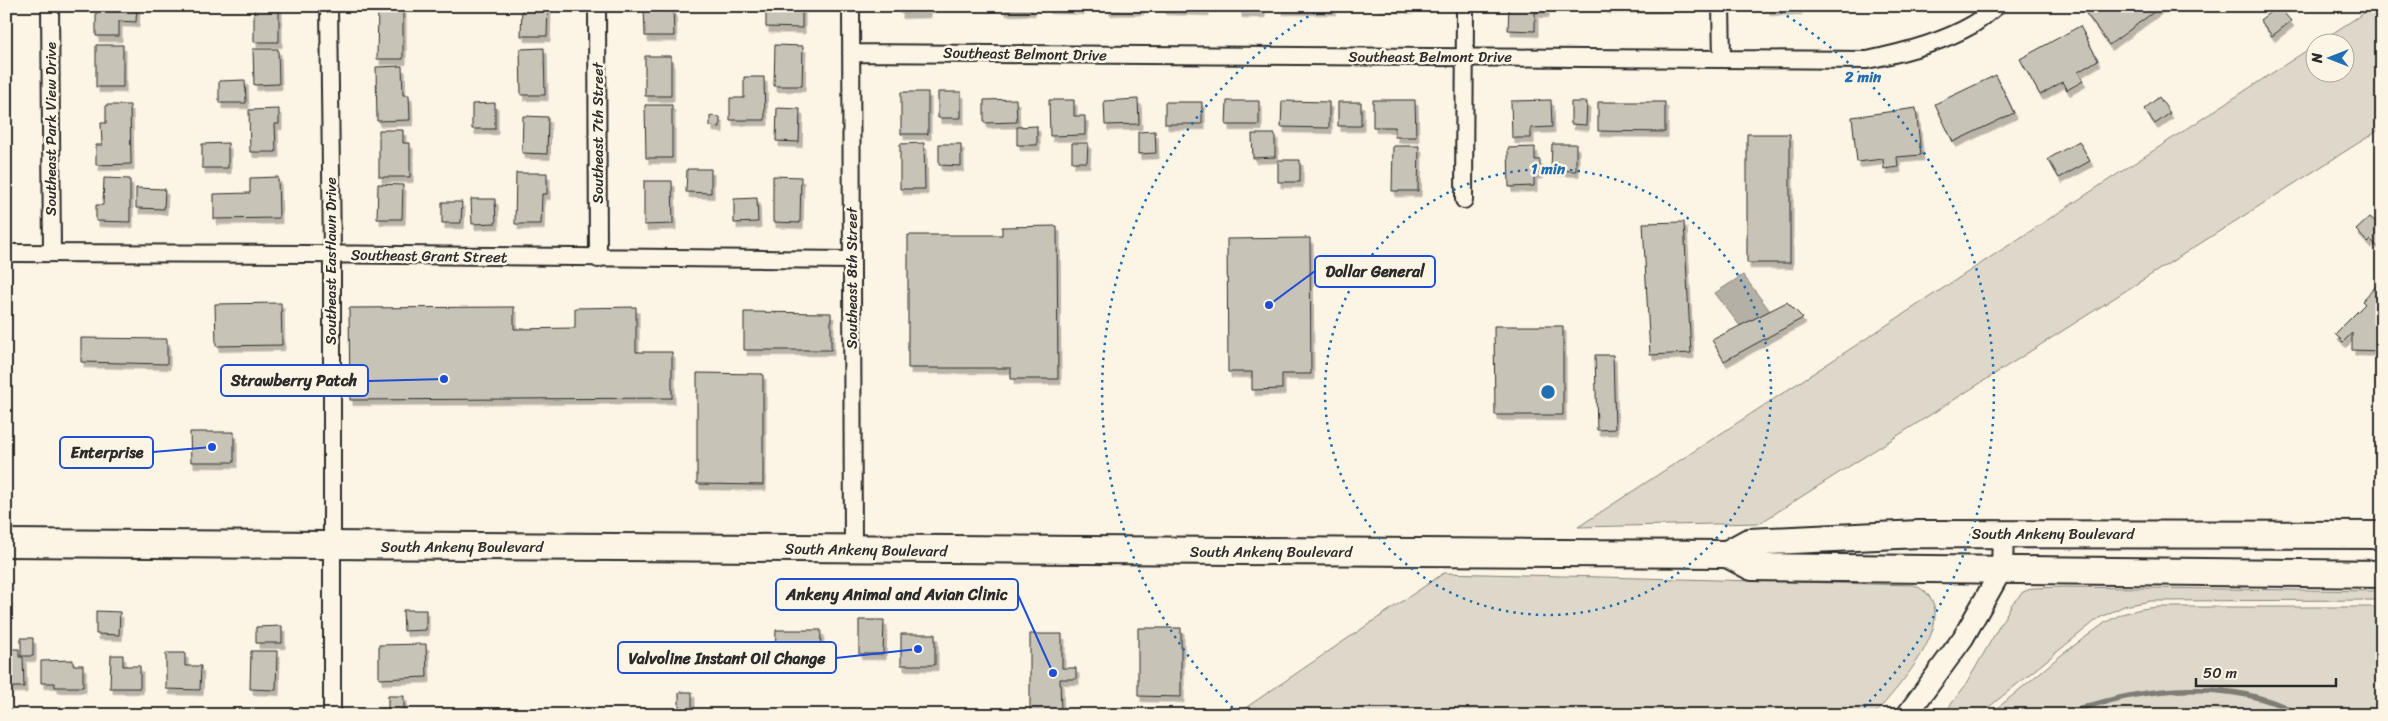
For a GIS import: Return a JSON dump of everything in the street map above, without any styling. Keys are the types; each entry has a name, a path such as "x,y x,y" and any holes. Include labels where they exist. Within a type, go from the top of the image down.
{"main road":[{"name":"South Ankeny Boulevard","path":"1727,554 1749,542 1919,534 2382,534"},
{"name":"South Ankeny Boulevard","path":"6,543 853,550 1727,554 1752,567 2382,574"}],"street":[{"name":"Southeast Park View Drive","path":"50,6 52,252"},
{"name":"Southeast Eastlawn Drive","path":"329,6 332,254 332,715"},
{"name":"Southeast 7th Street","path":"597,6 598,259"},
{"name":"Southeast 8th Street","path":"851,6 853,550"},
{"path":"1464,200 1465,6"},
{"path":"1722,6 1722,58"},
{"name":"Southeast Belmont Drive","path":"851,53 1867,60 1912,50 1946,36 1972,25 1997,6"},
{"name":"Southeast Grant Street","path":"6,253 332,254 598,259 852,260"},
{"path":"1906,715 1963,638 2002,569 2003,533"}],"shaded area":[{"path":"2375,6 2382,6 2382,128 1760,523 1578,527 2306,51 2306,82 2356,82 2356,32 2335,32"},
{"path":"1743,275 1770,311 1740,326 1715,293"},
{"path":"1444,573 1914,585 1930,597 1935,612 1932,630 1924,649 1912,669 1874,715 1235,715"},
{"path":"2033,588 2382,591 2382,600 2151,601 2124,606 2099,618 1979,715 1943,715 1965,686 2012,604 2023,592"},
{"path":"2159,607 2382,607 2382,715 1989,715 2060,656 2106,622 2122,614"}],"building":[{"path":"96,6 137,6 136,22 119,21 119,36 96,36"},
{"path":"254,6 279,6 279,42 254,42"},
{"path":"522,6 548,6 547,36 521,36"},
{"path":"644,6 673,6 674,36 645,36"},
{"path":"766,6 802,6 802,28 766,27"},
{"path":"900,6 928,6 928,12 900,13"},
{"path":"1003,6 1032,6 1032,10 1003,10"},
{"path":"1048,6 1082,6 1081,9 1048,8"},
{"path":"1107,6 1141,6 1141,9 1107,10"},
{"path":"1163,6 1206,6 1206,10 1163,9"},
{"path":"1239,6 1262,6 1262,12 1239,12"},
{"path":"1280,6 1333,6 1333,9 1280,9"},
{"path":"1376,6 1410,6 1410,8"},
{"path":"1509,6 1546,6 1546,12 1535,12 1535,31 1508,30"},
{"path":"1605,6 1670,6 1670,7 1605,8"},
{"path":"1767,6 1799,6 1799,9 1767,10"},
{"path":"2081,6 2162,6 2109,45"},
{"path":"2278,6 2291,21 2272,36 2260,20"},
{"path":"378,7 403,8 403,59 377,59"},
{"path":"2080,26 2098,60 2078,72 2083,81 2067,90 2062,82 2040,95 2020,59"},
{"path":"96,45 123,45 123,87 96,87"},
{"path":"775,45 803,46 802,86 774,86"},
{"path":"544,48 545,95 521,95 520,49"},
{"path":"253,49 278,49 279,84 254,85"},
{"path":"645,56 671,56 671,96 645,96"},
{"path":"402,66 403,95 409,95 410,120 377,121 376,67"},
{"path":"1996,75 2014,113 1953,142 1935,104"},
{"path":"744,77 764,77 765,120 730,120 730,98 744,98"},
{"path":"245,80 246,103 219,103 219,81"},
{"path":"901,92 928,92 928,134 901,134"},
{"path":"938,92 961,92 961,118 938,118"},
{"path":"2159,97 2170,113 2155,124 2144,109"},
{"path":"1016,99 1017,122 984,123 984,100"},
{"path":"1138,99 1139,124 1105,125 1104,101"},
{"path":"1049,100 1074,100 1074,116 1085,116 1085,135 1050,136"},
{"path":"1373,100 1415,100 1416,137 1395,137 1395,127 1373,127"},
{"path":"1551,100 1552,127 1531,128 1531,138 1512,138 1511,101"},
{"path":"1227,101 1259,101 1259,125 1226,125"},
{"path":"1282,101 1329,102 1329,128 1281,127"},
{"path":"1165,102 1202,102 1202,124 1165,124"},
{"path":"1338,102 1361,102 1361,126 1338,126"},
{"path":"1571,102 1587,102 1586,125 1571,124"},
{"path":"1598,102 1665,102 1665,132 1598,131"},
{"path":"495,103 495,129 472,129 472,104"},
{"path":"106,105 130,105 131,164 96,165 96,145 102,145 101,123 106,123"},
{"path":"645,105 672,105 672,158 646,158"},
{"path":"777,108 800,109 799,142 776,141"},
{"path":"1916,108 1921,155 1897,157 1898,167 1884,169 1883,159 1857,162 1852,117"},
{"path":"279,109 279,124 275,124 276,152 250,152 249,110"},
{"path":"523,116 548,117 547,154 522,153"},
{"path":"710,116 720,117 720,127 710,126"},
{"path":"1037,126 1037,145 1017,145 1017,127"},
{"path":"379,130 403,130 403,143 410,143 410,177 379,177"},
{"path":"1155,131 1156,153 1138,154 1138,132"},
{"path":"1252,134 1275,134 1275,157 1253,158"},
{"path":"1747,134 1790,134 1790,263 1747,263"},
{"path":"2079,141 2090,161 2059,178 2048,159"},
{"path":"228,143 228,168 202,168 202,144"},
{"path":"924,143 925,189 900,189 900,144"},
{"path":"1072,143 1088,143 1087,162 1072,162"},
{"path":"939,144 961,144 961,166 939,165"},
{"path":"1552,144 1576,144 1576,171 1551,170"},
{"path":"1393,146 1419,146 1418,191 1392,191"},
{"path":"1535,147 1535,160 1540,160 1540,173 1534,174 1534,186 1509,187 1508,148"},
{"path":"1278,160 1300,160 1300,182 1278,182"},
{"path":"687,169 711,169 711,193 686,192"},
{"path":"516,173 547,173 547,194 542,194 541,224 515,224"},
{"path":"773,176 801,177 800,223 773,222"},
{"path":"278,177 279,218 214,219 214,194 250,193 250,178"},
{"path":"104,178 130,179 130,222 96,221 96,205 103,205"},
{"path":"644,181 672,181 673,224 644,225"},
{"path":"378,184 403,185 402,219 377,219"},
{"path":"136,188 165,189 164,209 136,208"},
{"path":"757,198 758,222 734,223 734,199"},
{"path":"471,199 495,199 496,223 472,224"},
{"path":"442,202 462,202 461,223 442,223"},
{"path":"2370,217 2382,227 2382,251 2371,240 2368,243 2356,230"},
{"path":"1684,222 1691,353 1650,355 1643,223"},
{"path":"1057,226 1058,379 1011,379 1011,368 908,368 908,235 1002,235 1002,227"},
{"path":"1310,238 1311,374 1282,374 1282,389 1252,390 1252,372 1228,372 1227,239"},
{"path":"2382,280 2382,351 2352,350 2352,333 2343,342 2335,334 2365,304 2362,301"},
{"path":"1787,302 1803,318 1724,361 1712,340"},
{"path":"281,303 282,345 216,346 215,304"},
{"path":"514,307 514,329 575,328 575,308 636,307 636,352 672,352 672,398 350,400 349,308"},
{"path":"744,312 831,313 831,350 744,350"},
{"path":"1494,326 1563,326 1563,415 1495,415"},
{"path":"81,338 167,339 167,364 81,362"},
{"path":"1595,355 1613,355 1615,429 1597,430"},
{"path":"697,373 763,374 763,485 697,484"},
{"path":"190,432 234,432 234,462 191,462"},
{"path":"403,610 426,610 426,630 404,631"},
{"path":"96,611 120,612 119,635 96,634"},
{"path":"859,620 884,620 883,654 859,654"},
{"path":"282,626 282,643 256,643 256,627"},
{"path":"1138,628 1181,628 1181,697 1138,696"},
{"path":"776,630 821,630 820,658 775,658"},
{"path":"901,634 935,634 935,665 901,665"},
{"path":"1030,634 1062,634 1062,668 1076,668 1076,679 1060,679 1061,715 1030,715"},
{"path":"21,638 33,638 33,656 21,656"},
{"path":"426,644 427,677 379,679 379,645"},
{"path":"6,649 19,649 19,657 23,657 24,687 6,687"},
{"path":"251,651 277,651 276,690 250,689"},
{"path":"166,653 185,653 185,666 201,666 200,690 166,689"},
{"path":"111,655 123,655 123,666 140,666 140,688 110,688"},
{"path":"73,660 73,665 83,665 83,687 55,687 55,683 41,683 41,661"},
{"path":"679,692 692,692 692,712 679,712"},
{"path":"388,696 404,696 404,715 379,715 379,709 388,709"}],"waterway":[{"path":"2074,711 2129,696 2188,690 2218,691 2247,695 2275,703 2300,715"}],"place":[{"name":"Dollar General","path":"1269,305"},
{"name":"Strawberry Patch","path":"444,379"},
{"name":"Enterprise","path":"212,447"},
{"name":"Valvoline Instant Oil Change","path":"918,649"},
{"name":"Ankeny Animal and Avian Clinic","path":"1053,673"}]}
